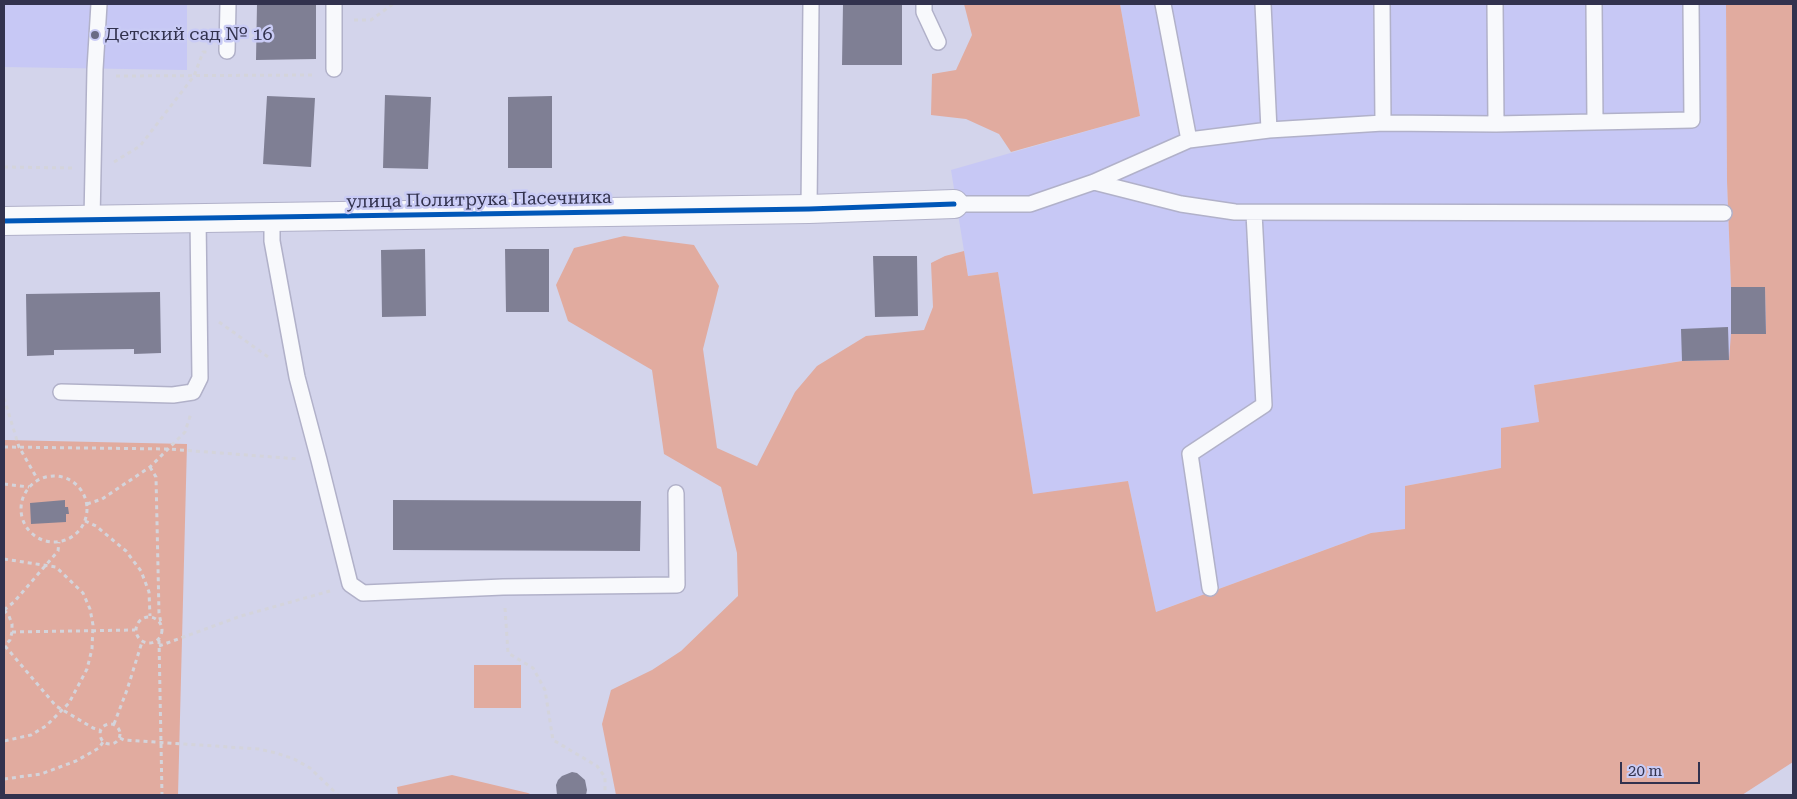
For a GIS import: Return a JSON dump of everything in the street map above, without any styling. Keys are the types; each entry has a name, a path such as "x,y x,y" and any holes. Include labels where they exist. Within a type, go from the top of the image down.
{"street":[{"name":"улица Политрука Пасечника","path":"4,221 809,209 954,204"}],"lane":[{"path":"92,220 94,76 99,4"},
{"path":"227,51 228,4"},
{"path":"334,4 334,69"},
{"path":"809,209 811,4"},
{"path":"924,4 924,12 938,42"},
{"path":"1163,4 1189,140"},
{"path":"1263,4 1269,130"},
{"path":"1382,4 1384,123"},
{"path":"1494,4 1496,124"},
{"path":"1594,4 1595,122"},
{"path":"954,204 1030,204 1094,182 1189,140 1269,130 1384,123 1496,124 1692,120 1691,4"},
{"path":"1094,182 1181,204 1254,213 1724,213"},
{"path":"1210,588 1190,454 1264,405 1254,213"},
{"path":"272,217 272,241 296,377 350,584 363,593 504,587 677,585 676,493"},
{"path":"61,392 173,395 193,392 200,378 198,218"}],"path":[{"path":"334,20 371,20 393,4"},
{"path":"4,167 92,169 118,161 140,146 194,76 203,52 227,51"},
{"path":"94,76 323,75 334,69"},
{"path":"199,308 296,377"},
{"path":"87,504 102,499 150,467 185,432 192,412 193,392"},
{"path":"4,398 19,447 38,480"},
{"path":"4,447 168,449 319,460"},
{"path":"150,467 156,477 159,613 163,631 159,640 162,795"},
{"path":"49,476 61,477 71,481 80,488 87,504 85,522 79,531 70,538 59,542 48,542 37,538 28,530 22,520 21,508 23,497 29,487 38,480 49,476"},
{"path":"4,484 29,487"},
{"path":"85,522 96,526 126,551 141,571 149,592 150,616"},
{"path":"59,542 58,551 14,602 4,610 12,624 10,640 4,647 56,706 93,728 100,730"},
{"path":"4,559 56,567 83,593 90,608 92,630 92,649 87,670 69,703 46,726 31,734 4,741"},
{"path":"159,646 241,616 350,584"},
{"path":"504,587 508,652 533,668 545,690 554,740 597,766 605,777 605,795"},
{"path":"159,640 149,644 142,642 137,636 136,630 138,623 143,618 150,616 156,618 161,624"},
{"path":"12,632 136,630"},
{"path":"114,724 142,642"},
{"path":"114,724 120,731 120,738 110,744 103,742 100,737 100,730 104,725 114,724"},
{"path":"120,738 161,744 259,749 276,753 294,759 310,768 338,795"},
{"path":"4,779 41,774 76,761 99,748 103,742"}],"shaded area":[{"name":"Детский сад № 16","path":"4,4 187,4 187,70 4,67"},
{"path":"964,4 1120,4 1140,116 1011,152 999,134 966,119 931,115 932,74 956,70 972,35"},
{"path":"1120,4 1726,4 1727,181 1731,287 1765,287 1766,334 1729,360 1682,361 1534,385 1539,422 1501,468 1405,486 1405,529 1371,533 1156,612 1128,481 1033,495 998,272 968,276 951,170 1140,116"},
{"path":"1726,4 1793,4 1793,762 1742,795 616,795 602,724 611,690 652,670 681,651 738,596 737,553 721,487 664,454 652,370 568,321 556,285 574,248 624,236 694,245 719,286 703,349 717,448 757,466 795,392 817,366 866,336 924,330 933,307 931,263 945,256 964,251 968,276 998,272 1033,494 1128,481 1156,612 1371,533 1405,529 1405,486 1501,468 1501,428 1539,422 1534,385 1682,361 1729,360 1731,334 1766,334 1765,287 1731,287 1727,181"},
{"path":"4,440 187,444 178,795 4,795"},
{"path":"474,665 521,665 521,708 474,708"},
{"path":"452,775 532,795 398,795 397,787"}],"building":[{"path":"257,4 316,4 316,59 256,60"},
{"path":"843,4 902,4 902,65 842,65"},
{"path":"385,95 431,97 428,169 383,168"},
{"path":"267,96 315,98 311,167 263,164"},
{"path":"552,96 552,168 508,168 508,97"},
{"path":"425,249 426,316 382,317 381,250"},
{"path":"505,249 549,249 549,312 506,312"},
{"path":"873,256 917,256 918,316 875,317"},
{"path":"1731,287 1765,287 1766,334 1731,334"},
{"path":"160,292 161,353 134,354 134,349 54,350 54,355 27,356 26,294"},
{"path":"1728,327 1729,360 1682,361 1681,329"},
{"path":"65,500 65,507 68,507 69,514 66,514 66,522 31,524 30,503"},
{"path":"393,500 641,501 640,551 393,550"},
{"path":"572,772 577,773 585,780 586,795 557,795 556,785 558,780"}],"cycle path":[{"path":"4,221 809,209 954,204"}],"place":[{"name":"Детский сад № 16","path":"95,35"}]}
